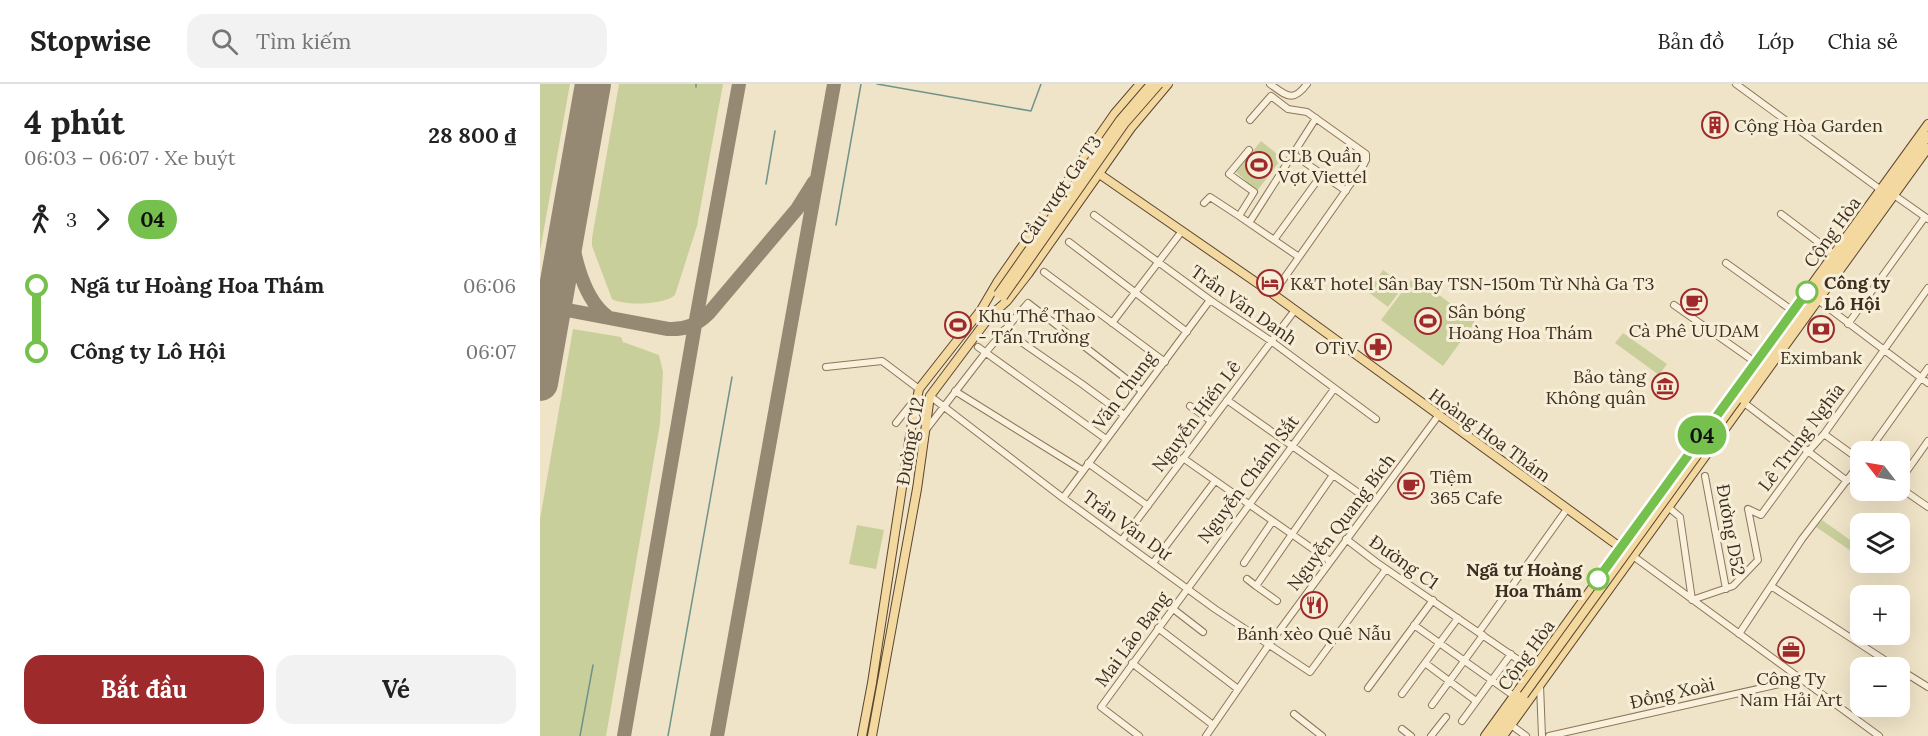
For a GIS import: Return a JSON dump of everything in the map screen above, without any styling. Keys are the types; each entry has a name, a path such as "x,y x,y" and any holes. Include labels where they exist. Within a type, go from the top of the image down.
{"main road":[{"name":"Đường C12","path":"862,736 918,393 981,310 998,281 1115,113 1140,84"},
{"name":"Cầu vượt Ga T3","path":"990,316 1000,295 1120,120 1151,84"},
{"name":"Cầu vượt Ga T3","path":"981,310 1000,295 1119,132 1159,84"},
{"name":"Đường C12","path":"872,736 917,489 930,396 990,316 1007,301 1028,274 1131,128 1168,84"},
{"name":"Cộng Hòa","path":"1485,736 1928,124"},
{"name":"Cộng Hòa","path":"1494,736 1740,401 1928,136"},
{"name":"Cộng Hòa","path":"1503,736 1668,507 1740,401 1818,300 1928,148"},
{"name":"Hoàng Hoa Thám","path":"1081,162 1273,294 1633,556"},
{"path":"1642,518 1654,526"},
{"path":"1598,579 1610,588"}],"street":[{"path":"1270,84 1286,95 1294,96 1299,94 1307,84"},
{"path":"1736,84 1881,190"},
{"path":"1250,120 1271,96 1288,109 1307,112 1366,154 1363,166 1273,294"},
{"path":"1249,223 1304,133 1316,118"},
{"path":"1239,216 1254,192 1229,174 1249,150"},
{"path":"1293,154 1346,191"},
{"path":"1274,240 1322,174"},
{"path":"1848,324 1926,218 1894,195"},
{"path":"1204,203 1210,197 1299,257"},
{"path":"1781,214 1834,254"},
{"name":"Trần Văn Danh","path":"1094,215 1376,419"},
{"path":"1112,322 1182,231"},
{"path":"1070,242 1187,332"},
{"path":"1726,262 1793,311"},
{"path":"1044,272 1165,362"},
{"name":"Lê Trung Nghĩa","path":"1692,600 1735,585 1758,560 1748,509 1761,515 1824,434 1928,288"},
{"name":"Văn Chung","path":"1063,498 1210,300"},
{"path":"1818,300 1928,383"},
{"path":"925,431 986,352 1028,303 1142,392"},
{"path":"1674,305 1755,362"},
{"name":"Nguyễn Hiến Lê","path":"1122,540 1295,310"},
{"path":"1004,330 1124,415"},
{"path":"978,347 1106,439"},
{"path":"825,367 882,360 918,393 896,423"},
{"path":"1876,441 1928,368"},
{"name":"Nguyễn Chánh Sắt","path":"1187,587 1334,389"},
{"path":"955,391 1083,471"},
{"name":"Trần Văn Dư","path":"930,396 1063,498 1268,646 1310,672 1386,569"},
{"path":"1227,400 1373,503"},
{"path":"1740,401 1847,481"},
{"path":"1190,406 1211,421"},
{"name":"Nguyễn Quang Bích","path":"1206,736 1268,646 1438,416"},
{"path":"1824,434 1850,454"},
{"path":"1910,466 1928,441"},
{"path":"1183,458 1291,536 1330,561"},
{"path":"1088,464 1148,506"},
{"path":"1256,586 1333,475"},
{"name":"Đường D52","path":"1706,476 1726,589"},
{"path":"1739,634 1802,539 1850,476"},
{"path":"1153,563 1215,481"},
{"path":"1910,495 1928,507"},
{"path":"1668,507 1680,517 1692,600"},
{"path":"1432,705 1567,509"},
{"path":"1244,563 1272,522"},
{"name":"Đường C1","path":"1346,539 1533,670"},
{"name":"Hoàng Hoa Thám","path":"1633,556 1879,736"},
{"path":"1247,579 1277,601"},
{"path":"1771,586 1881,657"},
{"name":"Mai Lão Bạng","path":"1139,736 1101,708 1187,587"},
{"path":"1368,688 1433,600"},
{"path":"1173,608 1203,632"},
{"path":"1402,694 1458,618"},
{"path":"1414,625 1514,696"},
{"path":"1158,628 1238,689"},
{"path":"1462,721 1510,654"},
{"path":"1132,663 1213,725"},
{"path":"1425,663 1476,701"},
{"path":"1910,676 1928,687"},
{"name":"Đồng Xoài","path":"1549,736 1802,679"},
{"path":"1540,685 1542,736"},
{"path":"1294,714 1322,736"},
{"path":"1431,736 1446,717"},
{"path":"1511,725 1526,736"},
{"path":"1402,729 1411,736"}],"green space":[{"path":"540,84 570,84 540,251"},
{"path":"619,84 723,84 697,226 675,295 654,303 625,303 612,299 592,246"},
{"name":"CLB Quần Vợt Viettel","path":"1261,141 1282,158 1257,191 1236,172"},
{"path":"1383,270 1404,285 1388,307 1368,292"},
{"name":"Sân bóng Hoàng Hoa Thám","path":"1414,276 1475,322 1443,366 1381,320"},
{"path":"573,329 621,337 623,342 659,355 663,372 660,424 606,736 540,736 540,519"},
{"path":"1623,333 1667,364 1659,375 1615,343"},
{"path":"1822,520 1850,540 1850,550 1816,527"},
{"path":"857,525 884,530 876,569 849,564"}],"waterway":[{"path":"836,225 861,84"},
{"path":"877,84 1031,111 1041,84"},
{"path":"766,184 775,131"},
{"path":"668,736 732,377"},
{"path":"580,736 593,665"}],"taxiway":[{"path":"624,736 739,84"},
{"path":"717,736 834,84"},
{"path":"540,305 668,329 690,326 709,313 797,209 814,182"},
{"path":"568,223 576,261 586,287 599,309 608,317"}],"runway":[{"path":"540,383 593,84"}],"bus line":[{"name":"04","path":"1598,579 1807,292"}],"place":[{"name":"Cộng Hòa Garden","path":"1715,125"},
{"name":"CLB Quần Vợt Viettel","path":"1259,165"},
{"name":"K&T hotel Sân Bay TSN-150m Từ Nhà Ga T3","path":"1270,283"},
{"name":"Công ty Lô Hội","path":"1807,292"},
{"name":"Cà Phê UUDAM","path":"1694,302"},
{"name":"Sân bóng Hoàng Hoa Thám","path":"1428,321"},
{"name":"Khu Thể Thao - Tấn Trường","path":"958,325"},
{"name":"Eximbank","path":"1821,329"},
{"name":"OTiV","path":"1378,347"},
{"name":"Bảo tàng Không quân","path":"1665,386"},
{"name":"Tiệm 365 Cafe","path":"1411,486"},
{"name":"Ngã tư Hoàng Hoa Thám","path":"1598,579"},
{"name":"Bánh xèo Quê Nẫu","path":"1314,605"},
{"name":"Công Ty Nam Hải Art","path":"1791,650"}]}
